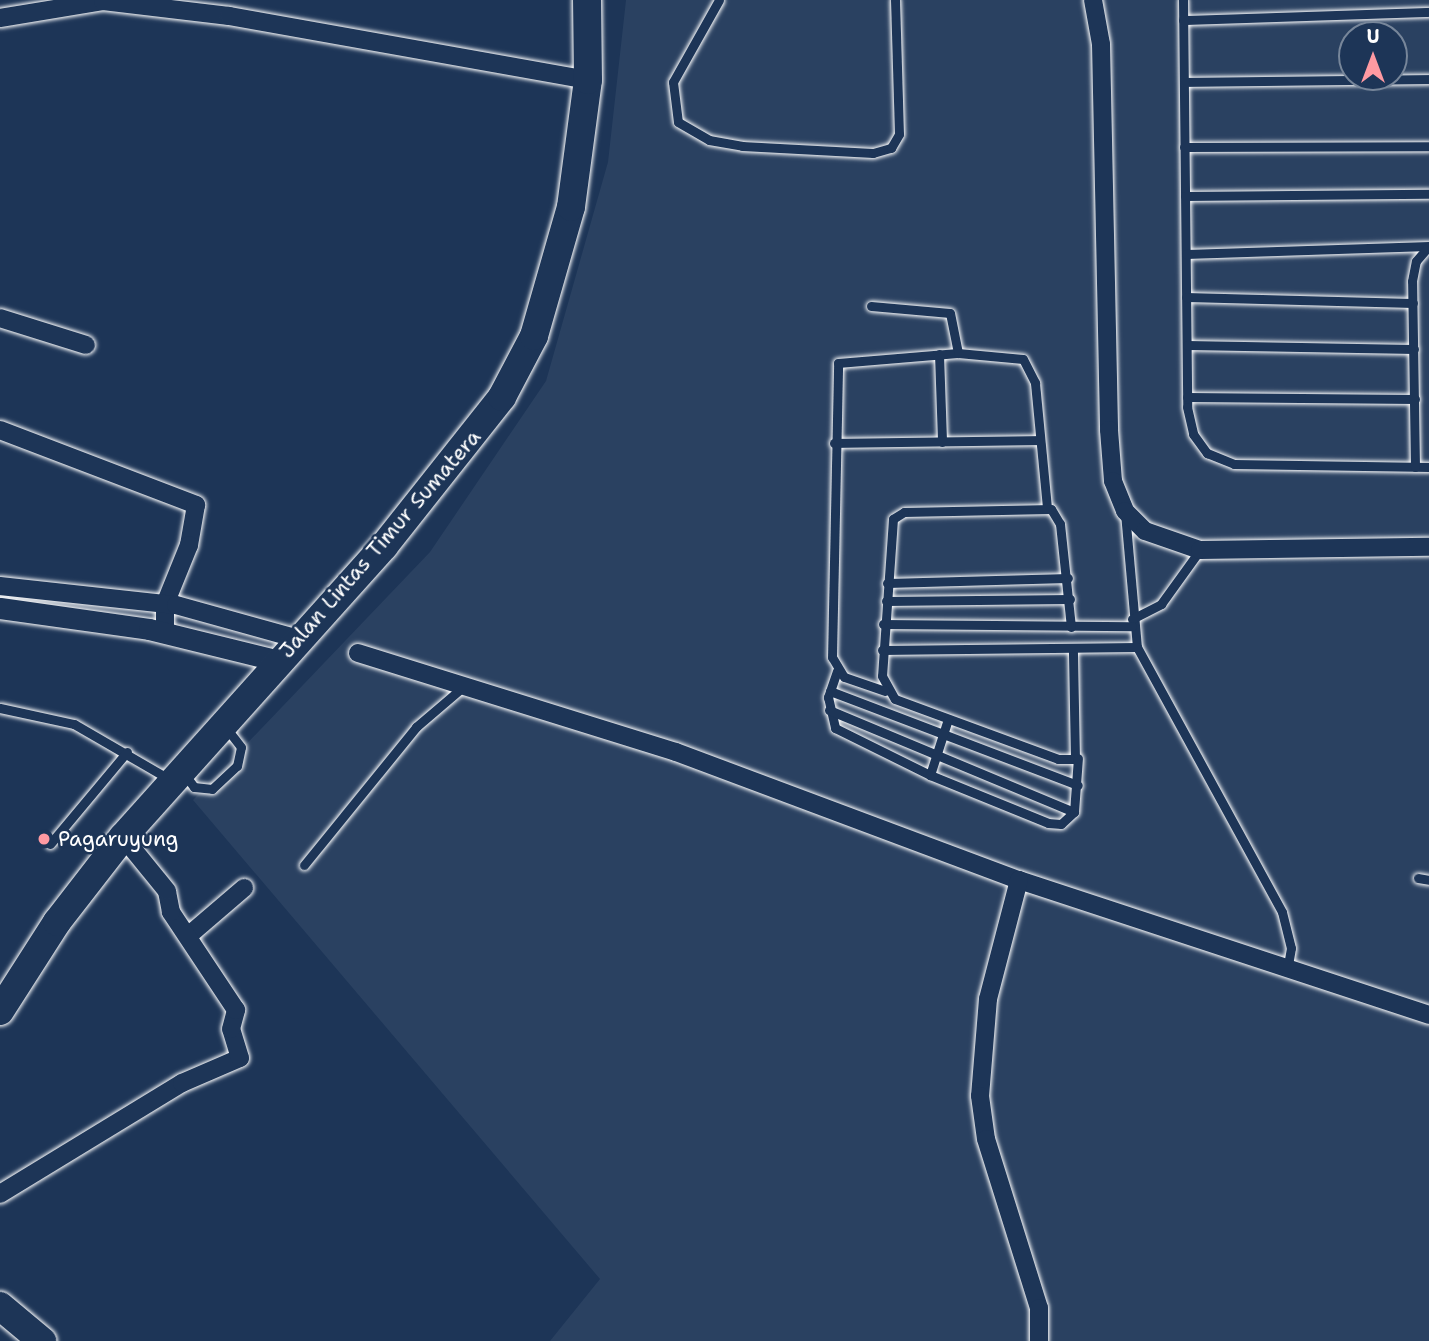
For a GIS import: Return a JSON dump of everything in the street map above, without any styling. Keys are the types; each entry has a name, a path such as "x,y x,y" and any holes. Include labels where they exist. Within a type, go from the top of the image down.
{"highway":[{"name":"Jalan Lintas Timur Sumatera","path":"3,997 123,837 175,774 223,724 471,443 519,367 568,220 588,80 587,0"},
{"path":"0,1306 43,1341"}],"street":[{"path":"1093,0 1101,44 1109,430 1113,481 1125,511 1145,531 1200,550 1429,547"},
{"path":"0,18 103,1 229,16 588,80"},
{"path":"0,318 86,345"},
{"path":"0,430 194,503 189,545 165,604 165,632"},
{"path":"0,586 165,604 225,614 299,639"},
{"path":"0,608 165,632 279,661"},
{"path":"358,653 676,752 1019,880 1286,972 1429,1016"},
{"path":"0,1194 182,1083 238,1062 230,1029 236,1010 171,912 167,891 123,837"},
{"path":"1019,880 988,999 980,1096 986,1139 1039,1308 1039,1341"},
{"path":"188,936 244,888"}],"lane":[{"path":"719,0 673,82 678,122 709,140 742,146 873,152 891,148 899,134 895,0"},
{"path":"1183,0 1187,397 1193,434 1225,462 1429,467"},
{"path":"1183,20 1429,12"},
{"path":"1184,82 1429,79"},
{"path":"1184,147 1429,146"},
{"path":"1185,196 1429,194"},
{"path":"1186,254 1429,246"},
{"path":"1415,467 1414,267 1429,246"},
{"path":"1186,296 1413,303"},
{"path":"871,306 950,313 958,353"},
{"path":"1187,345 1414,349"},
{"path":"1071,627 1068,578 1060,524 1047,506 1034,376 1023,359 958,353 838,362 834,443 832,652 838,671 830,691 829,710 842,734 930,775 1052,824 1074,812"},
{"path":"939,354 942,442"},
{"path":"1187,397 1415,399"},
{"path":"834,443 1040,440"},
{"path":"885,691 882,650 887,583 887,534 900,513 1047,506"},
{"path":"1125,511 1132,623 1137,647 1282,912 1291,948 1286,972"},
{"path":"883,624 1071,627 1132,623 1161,604 1200,550"},
{"path":"887,583 1068,578"},
{"path":"886,601 1070,598"},
{"path":"882,650 1073,650 1137,647"},
{"path":"1073,650 1078,758 1074,812"},
{"path":"838,671 948,719 1058,759 1078,758"},
{"path":"304,865 416,727 465,685"},
{"path":"830,691 1078,785"},
{"path":"0,708 74,724 175,774 194,787 208,790 237,766 241,747 223,724"},
{"path":"829,710 1074,812"},
{"path":"930,775 948,719"},
{"path":"50,844 127,752"},
{"path":"1419,878 1429,880"}],"shaded area":[{"path":"626,0 1429,0 1429,1341 550,1341 600,1279 193,800 430,552 546,381 608,162"}],"place":[{"name":"Pagaruyung","path":"44,839"}]}
